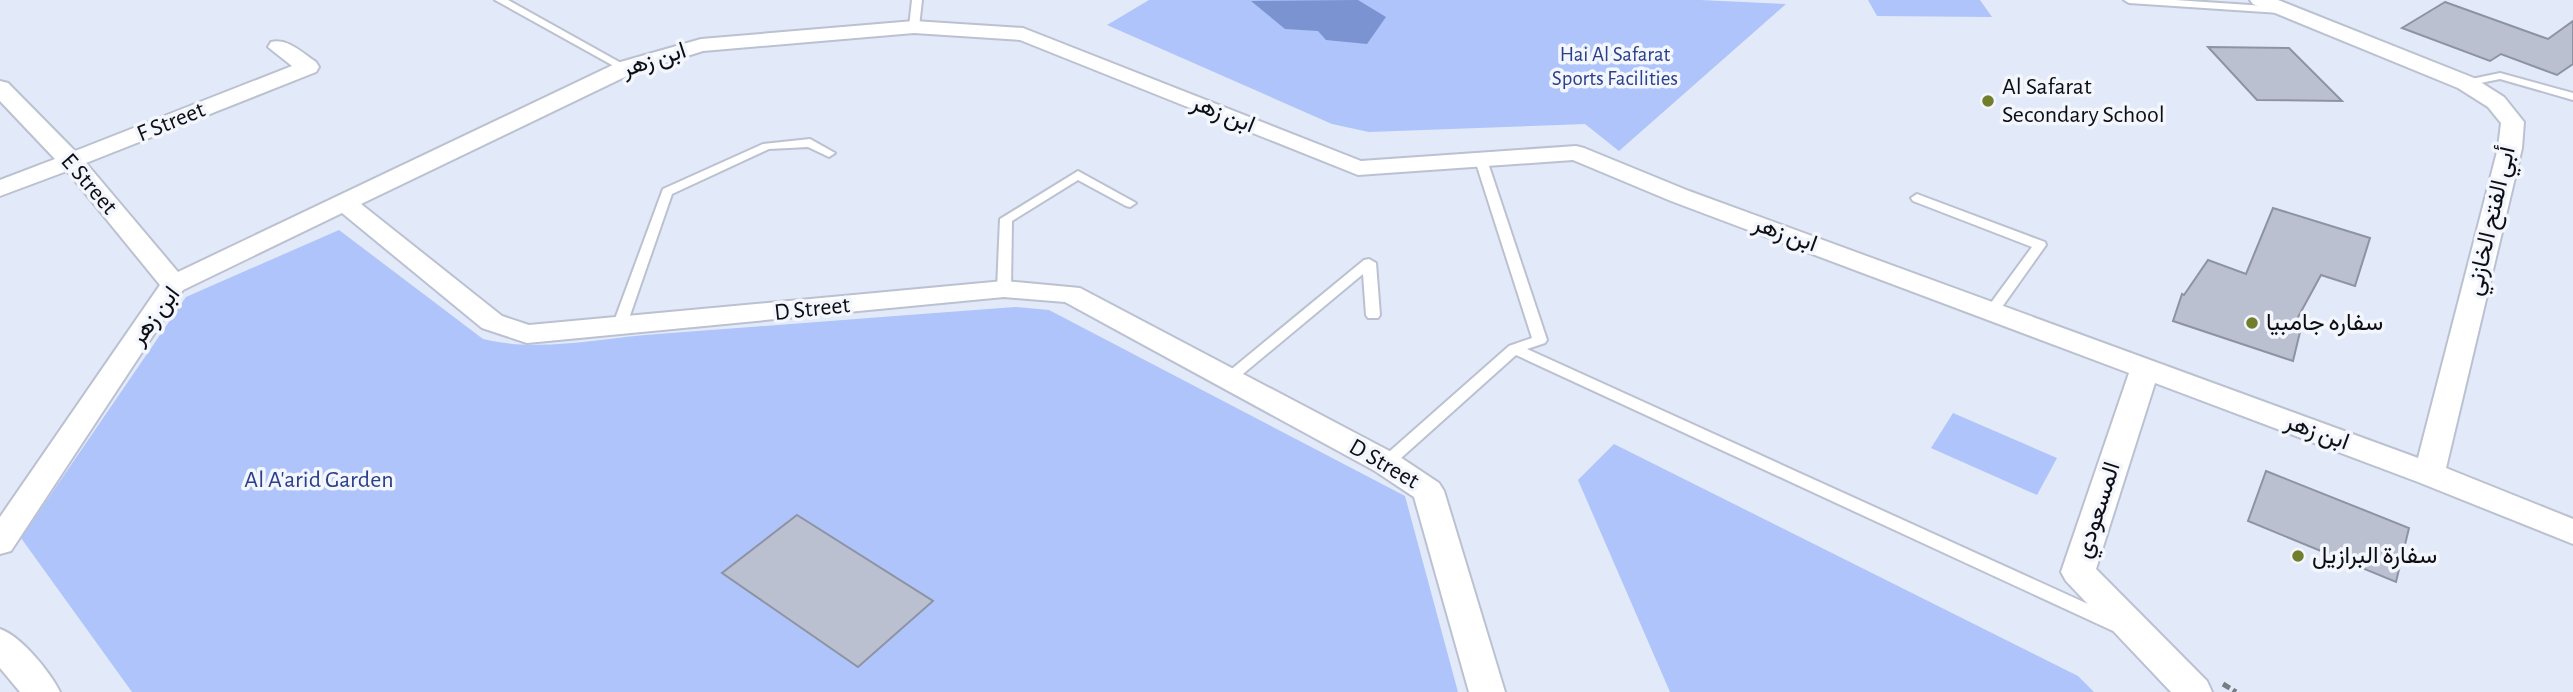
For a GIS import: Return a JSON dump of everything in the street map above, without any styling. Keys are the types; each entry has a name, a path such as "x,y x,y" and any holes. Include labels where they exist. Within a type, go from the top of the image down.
{"street":[{"name":"أبي الفتح الخازني","path":"2270,5 2466,83 2497,102 2513,122 2510,148 2429,474"},
{"name":"ابن زهر","path":"0,542 174,284 625,68 701,45 914,27 1023,34 1358,168 1576,153 1680,196 2429,474 2573,532"},
{"name":"F Street","path":"0,189 308,67 279,47"},
{"name":"E Street","path":"0,88 72,162 174,284"},
{"name":"D Street","path":"344,204 492,322 527,334 1004,289 1071,294 1386,463 1428,491 1488,692"},
{"name":"المسعودي","path":"2145,369 2078,572 2194,692"},
{"path":"0,643 42,692"}],"lane":[{"path":"500,0 625,68"},
{"path":"914,27 917,0"},
{"path":"2129,0 2270,5"},
{"path":"2466,83 2500,76 2573,97"},
{"path":"619,327 667,192 766,146 810,143 829,153"},
{"path":"1386,463 1514,349 1540,340 1481,160"},
{"path":"1004,289 1006,219 1078,175 1130,203"},
{"path":"1917,198 2040,245 1992,311"},
{"path":"1227,380 1369,263 1373,315"},
{"path":"1514,349 2140,636"}],"green space":[{"name":"Hai Al Safarat Sports Facilities","path":"1149,0 1700,0 1786,4 1619,151 1585,124 1369,132 1332,124 1107,25"},
{"path":"1868,0 1980,0 1992,17 1877,16"},
{"name":"Al A'arid Garden","path":"339,230 483,339 504,343 548,345 1015,307 1049,310 1405,496 1458,692 132,692 21,538 186,297"},
{"path":"1953,413 2057,458 2037,495 1931,448"},
{"path":"1614,444 2078,676 2094,692 1670,692 1578,480"}],"shaded area":[{"path":"1358,0 1386,17 1367,44 1326,40 1318,31 1285,29 1251,1"}],"building":[{"path":"2445,2 2548,39 2573,21 2573,64 2557,75 2501,54 2490,61 2402,28"},
{"path":"2208,47 2289,48 2342,101 2257,100"},
{"path":"2273,208 2370,238 2355,286 2321,275 2291,330 2300,332 2293,361 2173,321 2182,294 2184,295 2208,260 2246,274"},
{"path":"2266,471 2409,528 2396,582 2248,521"},
{"path":"797,515 933,601 858,667 722,573"}],"place":[{"name":"Al Safarat Secondary School","path":"1988,101"},
{"name":"سفاره جامبيا","path":"2252,323"},
{"name":"سفارة البرازيل","path":"2298,556"}]}
